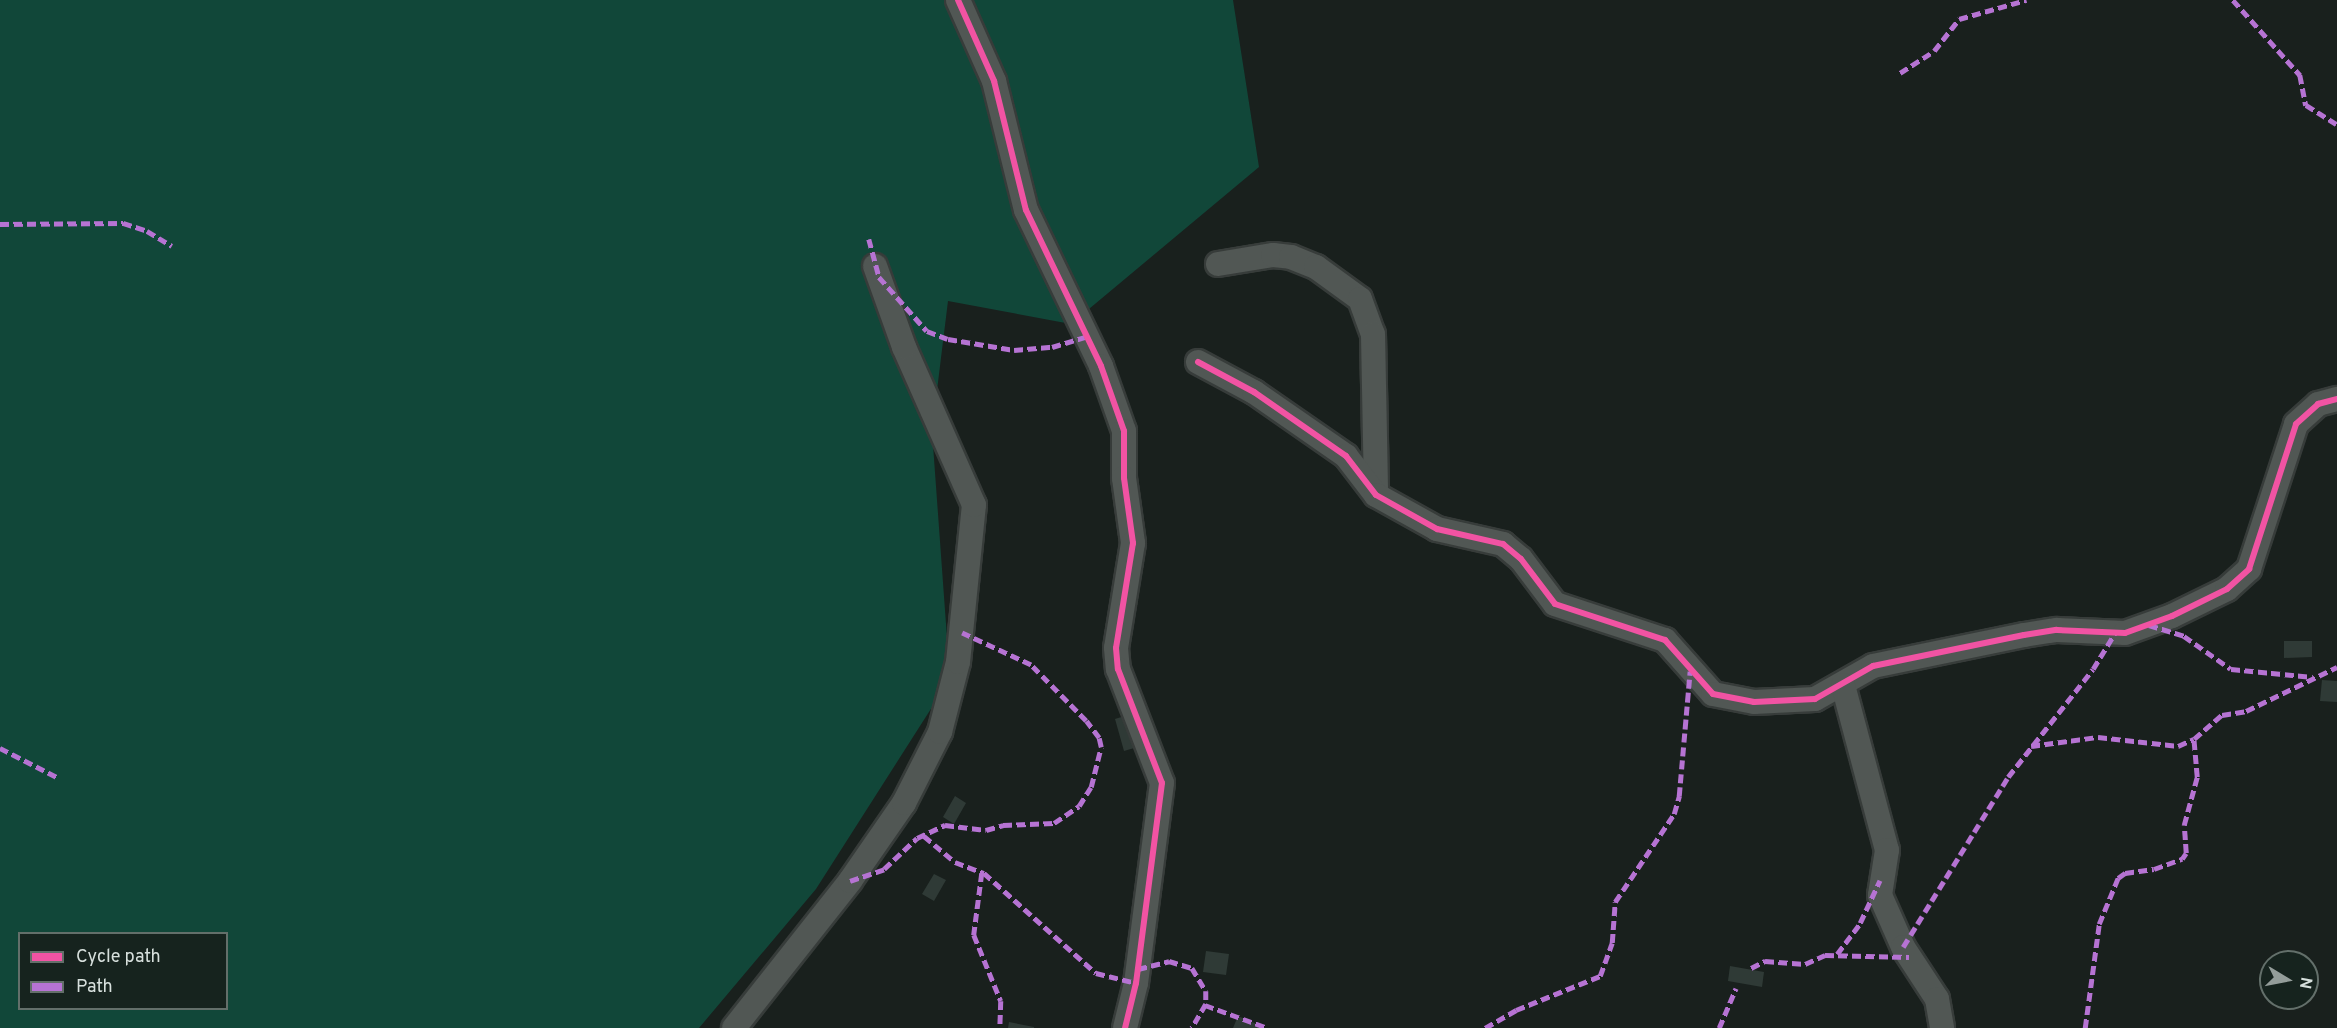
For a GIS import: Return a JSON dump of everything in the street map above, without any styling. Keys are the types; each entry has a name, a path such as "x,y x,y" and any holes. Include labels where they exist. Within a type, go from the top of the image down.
{"street":[{"path":"958,0 994,81 1026,210 1101,366 1124,431 1124,478 1133,543 1116,648 1118,669 1162,783 1136,983 1125,1028"},
{"path":"1218,264 1273,255 1291,257 1316,267 1360,299 1373,334 1376,495"},
{"path":"735,1028 850,881 903,803 940,732 958,662 974,505 904,347 875,266"},
{"path":"1198,362 1254,392 1346,456 1376,495 1437,529 1503,544 1521,559 1555,604 1665,640 1713,694 1754,702 1815,699 1873,666 2024,635 2057,630 2125,633 2172,616 2227,589 2249,569 2296,424 2318,404 2337,399"},
{"path":"1843,685 1887,850 1880,895 1903,948 1937,999 1942,1028"}],"green space":[{"path":"0,0 1233,0 1259,167 1071,324 948,301 932,431 950,679 816,889 699,1028 0,1028"}],"building":[{"path":"2284,641 2312,641 2312,657 2284,658"},
{"path":"2322,680 2337,681 2337,702 2320,701"},
{"path":"1131,714 1141,746 1124,751 1115,719"},
{"path":"955,796 966,803 954,824 943,817"},
{"path":"934,874 946,880 934,901 922,894"},
{"path":"1206,951 1229,954 1226,975 1203,972"},
{"path":"1730,966 1764,972 1762,987 1728,981"},
{"path":"1238,1016 1259,1025 1258,1028 1233,1028"},
{"path":"1009,1022 1034,1027 1034,1028 1008,1028"}],"marked path":[{"path":"1900,73 1934,51 1959,19 2026,0"},
{"path":"2233,0 2300,75 2306,105 2337,124"},
{"path":"0,224 123,223 147,231 172,246"},
{"path":"869,239 879,277 927,331 948,339 1014,350 1052,347 1084,337"},
{"path":"2149,625 2184,636 2231,669 2313,677"},
{"path":"850,881 884,869 917,838 945,825 986,830 1003,825 1054,823 1079,806 1091,787 1101,747 1099,738 1086,721 1031,665 962,633"},
{"path":"1903,947 2008,777 2093,669 2115,633"},
{"path":"2031,746 2098,737 2178,746 2194,739 2222,715 2246,711 2337,667"},
{"path":"1485,1028 1516,1010 1600,976 1612,943 1615,902 1674,814 1679,796 1690,671"},
{"path":"2085,1028 2099,924 2118,878 2125,873 2154,869 2182,859 2186,853 2184,825 2197,777 2194,739"},
{"path":"0,748 59,778"},
{"path":"924,836 955,862 984,873 1096,973 1136,983"},
{"path":"982,873 974,935 1001,1001 1000,1028"},
{"path":"1837,954 1860,923 1880,880"},
{"path":"1751,968 1765,961 1805,964 1825,955 1909,957"},
{"path":"1138,969 1169,961 1192,968 1206,991 1206,1004 1192,1028"},
{"path":"1719,1028 1736,988"},
{"path":"1205,1005 1268,1028"}],"cycle path":[{"path":"958,0 994,81 1026,210 1101,366 1124,431 1124,478 1133,543 1116,648 1118,669 1162,783 1136,983 1125,1028"},
{"path":"1198,362 1254,392 1346,456 1376,495 1437,529 1503,544 1521,559 1555,604 1665,640 1713,694 1754,702 1815,699 1873,666 2024,635 2057,630 2125,633 2172,616 2227,589 2249,569 2296,424 2318,404 2337,399"}]}
